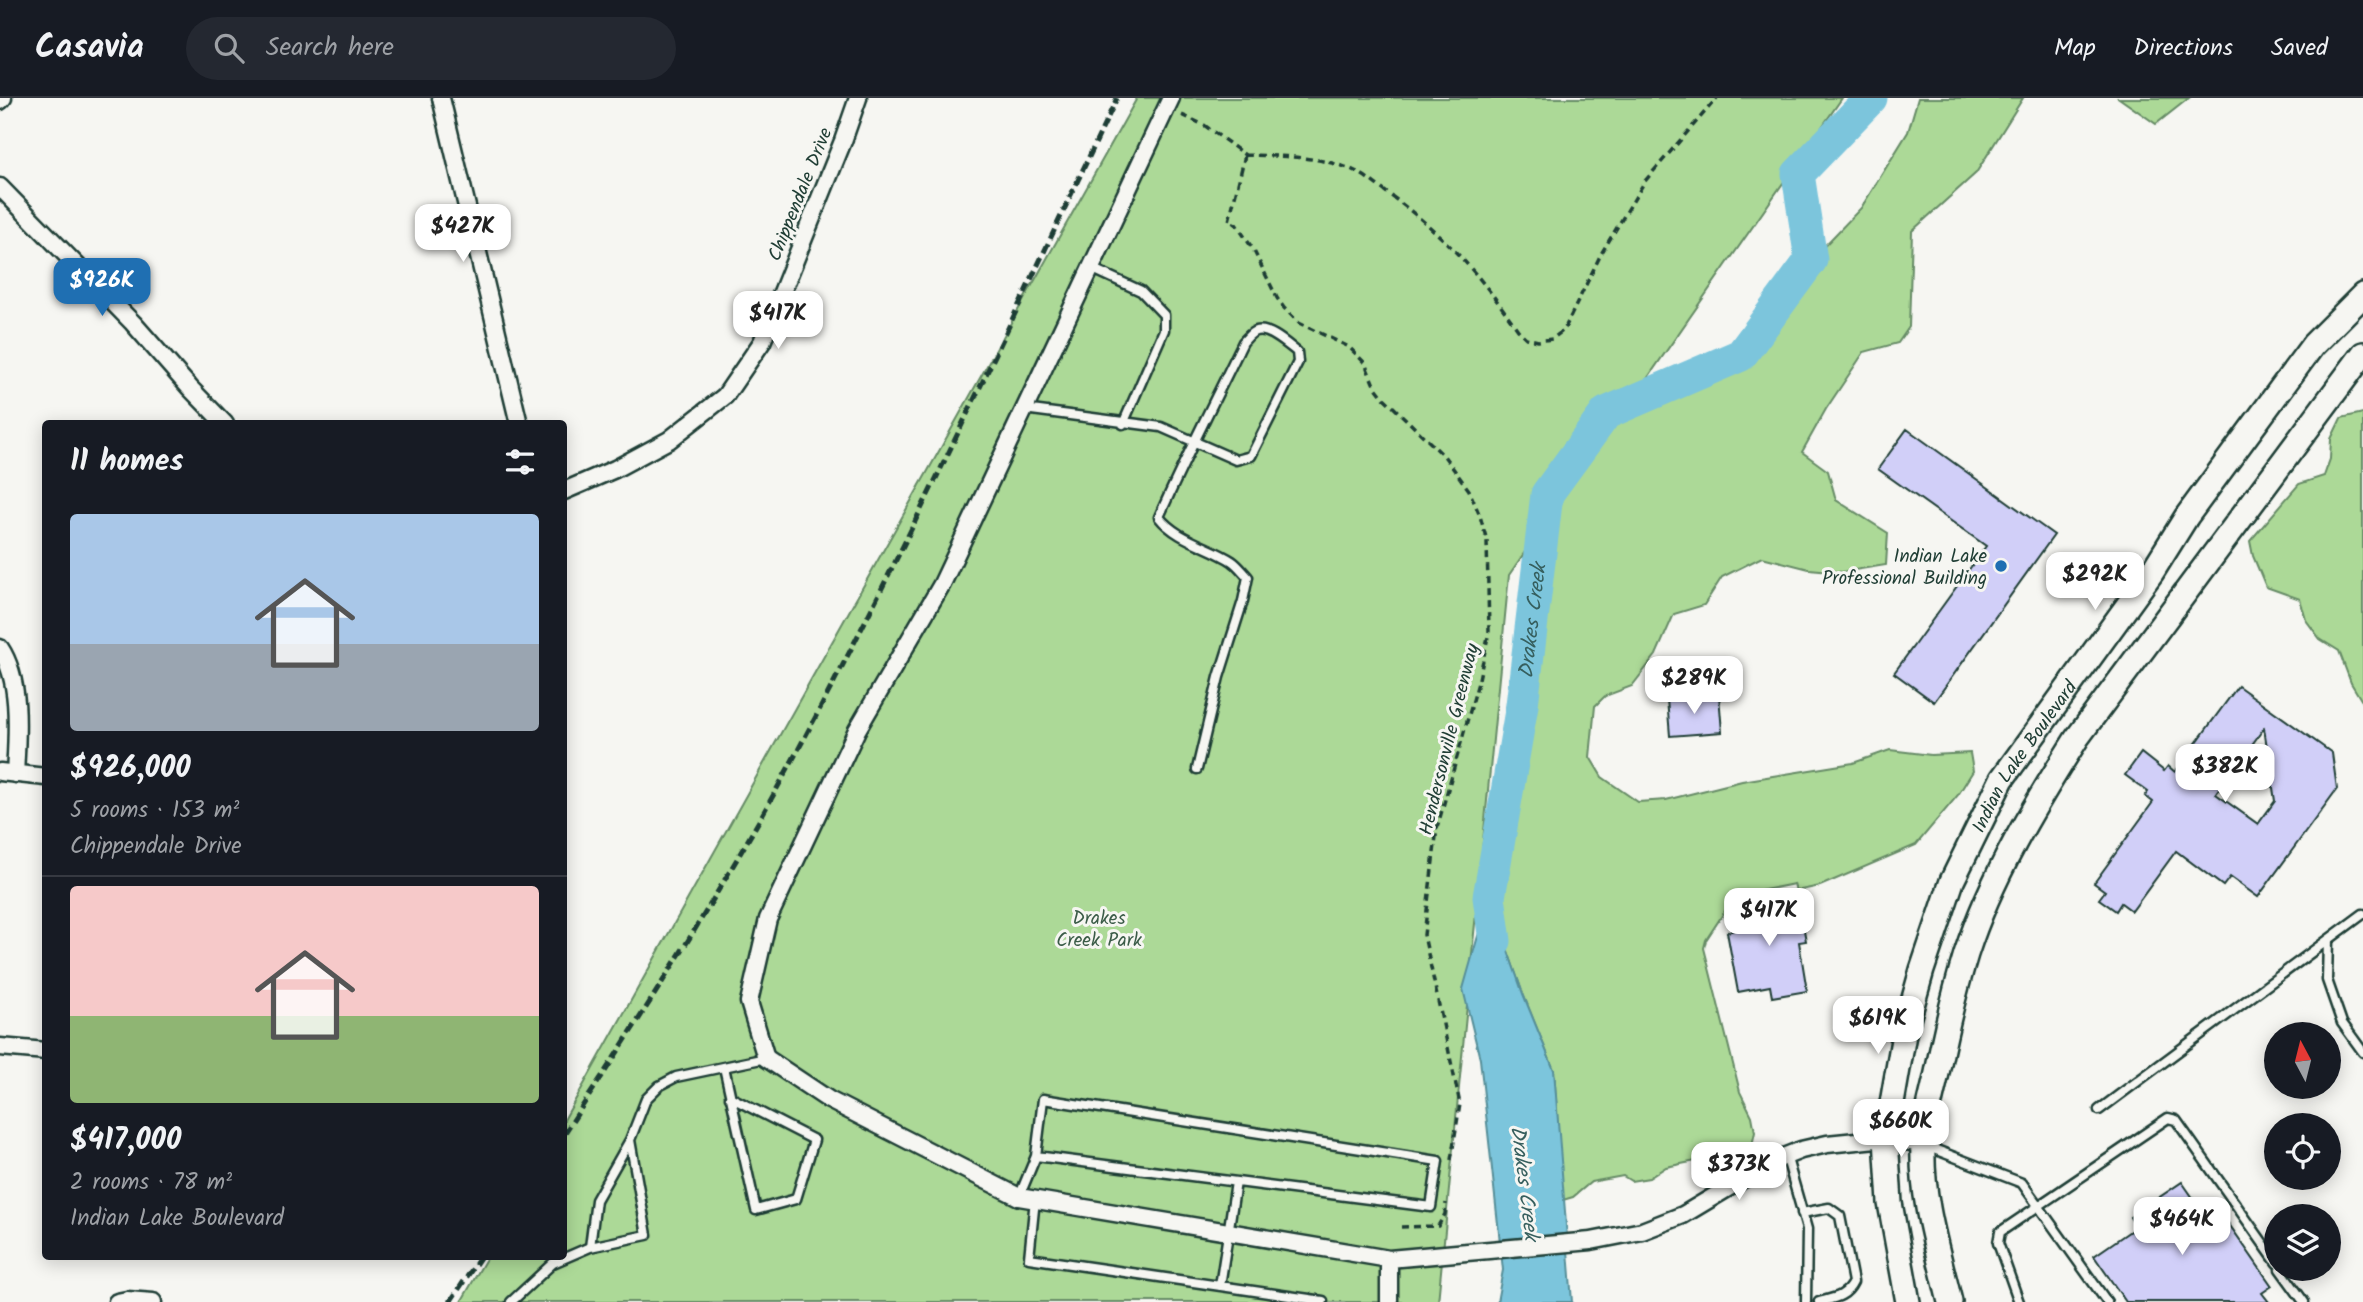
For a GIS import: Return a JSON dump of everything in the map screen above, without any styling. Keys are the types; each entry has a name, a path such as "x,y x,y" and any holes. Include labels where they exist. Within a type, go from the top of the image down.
{"main road":[{"name":"Indian Lake Boulevard","path":"1908,1302 1889,1203 1885,1138 1904,1034 1952,881 2003,779 2152,572 2187,516 2313,345 2363,295"},
{"name":"Indian Lake Boulevard","path":"1950,1302 1926,1202 1923,1144 1947,1024 1966,953 1989,896 2014,844 2063,760 2183,594 2363,355"},
{"path":"2152,572 2183,594"}],"street":[{"path":"441,98 518,420"},
{"name":"Chippendale Drive","path":"567,490 615,469 669,440 725,396 762,342 844,141 858,98"},
{"path":"1168,105 942,584 858,730 768,919 749,1003 766,1058 829,1100 1027,1198 1389,1259 1591,1241 1642,1231 1683,1214 1786,1155 1828,1144 1885,1138 1923,1144"},
{"path":"0,187 133,323 221,420"},
{"path":"0,648 8,659 19,719 7,773 42,777"},
{"path":"0,1046 42,1051"},
{"path":"1389,1259 1389,1302"},
{"path":"117,1302 153,1302"}],"lane":[{"path":"1091,268 1141,291 1164,315 1164,330 1123,424"},
{"path":"1024,409 1161,427 1195,442 1236,460 1251,456 1298,362 1297,352 1280,339 1261,330 1254,331 1243,342 1195,442 1159,517 1182,535 1234,562 1248,577 1219,677 1197,769"},
{"path":"2099,1110 2363,914"},
{"path":"2328,940 2327,980 2342,1023 2363,1052"},
{"path":"590,1247 596,1200 630,1140 646,1099 659,1086 676,1077 766,1058"},
{"path":"724,1067 730,1097 756,1210 796,1199 814,1140 730,1097"},
{"path":"1036,1156 1431,1207 1438,1161 1043,1099 1036,1156 1027,1198 1029,1258 1323,1301"},
{"path":"2019,1302 1998,1243 2000,1232 2168,1118 2176,1121 2264,1246"},
{"path":"567,1257 590,1247 648,1235 630,1140"},
{"path":"1923,1144 2022,1183 2106,1302"},
{"path":"1786,1155 1807,1229 1806,1302"},
{"path":"1220,1286 1236,1182"},
{"path":"1802,1213 1829,1208 1840,1216 1853,1282 1849,1291 1841,1297 1819,1302"},
{"path":"511,1302 553,1263 560,1260"},
{"path":"2289,1281 2304,1302"}],"path":[{"path":"1168,105 1204,125 1245,155 1284,156 1333,163 1358,172 1436,231 1469,264 1518,330 1526,338 1538,341 1552,339 1564,330 1601,254 1645,181 1717,98"},
{"name":"Hendersonville Greenway","path":"1245,155 1229,221 1236,224 1253,249 1277,298 1299,323 1349,347 1365,363 1374,384 1384,398 1444,456 1469,490 1487,541 1489,632 1479,679 1437,828 1424,935 1460,1104 1451,1161"},
{"path":"1401,1227 1438,1226 1445,1214 1447,1201"}],"green space":[{"name":"Drakes Creek Park","path":"1137,98 1842,98 1631,402 1741,354 1811,260 1861,208 1908,132 1918,98 2023,98 1976,173 1912,231 1909,327 1898,343 1864,352 1826,409 1802,452 1828,471 1836,500 1888,533 1886,565 1842,572 1809,569 1762,557 1722,577 1704,605 1674,614 1656,655 1632,686 1605,696 1595,706 1590,757 1602,777 1638,802 1666,800 1742,781 1853,763 1890,750 1931,755 1970,753 1973,771 1958,795 1916,845 1820,886 1796,891 1794,884 1735,896 1706,940 1704,948 1740,1092 1752,1116 1755,1132 1751,1150 1666,1167 1649,1178 1631,1181 1623,1176 1591,1182 1573,1197 1563,1200 1554,1070 1523,994 1489,897 1522,705 1542,527 1509,575 1438,1302 461,1302 485,1260 567,1260 567,1115"},
{"path":"2119,98 2189,98 2156,124"},
{"path":"2363,413 2363,703 2351,683 2339,651 2320,639 2306,620 2300,599 2266,587 2250,541 2299,484 2324,476 2330,459 2331,439 2341,418"}],"water":[{"path":"1489,897 1523,994 1554,1070 1572,1302 1497,1302 1503,1270 1480,1059 1463,989"}],"building":[{"name":"Indian Lake Professional Building","path":"1907,429 2054,535 1934,702 1894,673 1986,546 1878,469"},
{"path":"2238,686 2332,753 2337,789 2258,897 2230,877 2223,886 2176,851 2132,911 2121,903 2116,911 2099,899 2105,891 2094,883 2153,802 2145,796 2148,792 2125,775 2141,753 2164,771 2168,766 2175,772","holes":["2264,728 2275,801 2258,824 2216,794"]},
{"path":"1719,695 1722,732 1670,736 1667,699"},
{"path":"1798,898 1806,941 1799,942 1807,991 1772,997 1770,986 1738,992 1727,932 1739,929 1736,912 1754,908 1754,905"},
{"path":"2182,1182 2214,1228 2226,1220 2264,1275 2264,1281 2269,1281 2272,1286 2262,1293 2269,1302 2126,1302 2094,1256 2136,1227 2130,1217"}],"waterway":[{"name":"Drakes Creek","path":"1495,941 1489,897 1522,705 1547,494 1606,413 1741,355 1811,260 1798,174 1871,98"}],"railway":[{"path":"567,1129 682,950 792,761 918,515 1117,98"},
{"path":"450,1302 478,1260"}],"place":[{"name":"Indian Lake Professional Building","path":"2001,566"}]}
